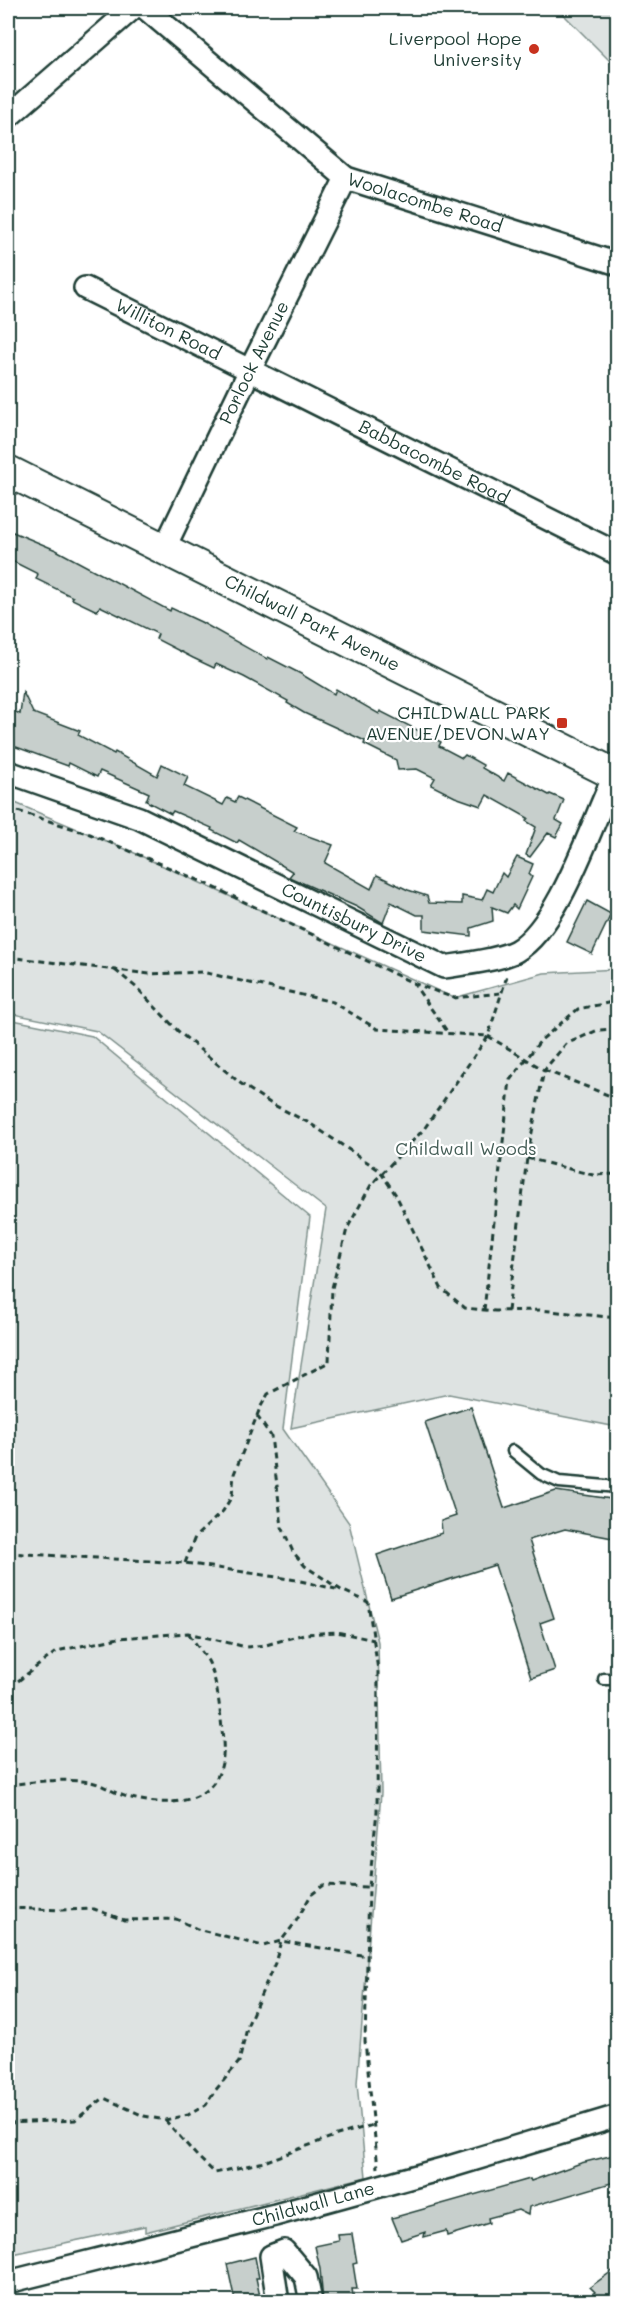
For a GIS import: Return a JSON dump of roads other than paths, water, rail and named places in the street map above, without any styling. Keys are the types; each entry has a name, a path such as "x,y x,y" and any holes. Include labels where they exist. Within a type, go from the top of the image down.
{"street":[{"path":"8,117 133,8"},
{"name":"Woolacombe Road","path":"145,8 346,178 618,264"},
{"name":"Porlock Avenue","path":"164,549 346,178"},
{"name":"Williton Road","path":"85,288 250,370"},
{"name":"Babbacombe Road","path":"250,370 618,554"},
{"name":"Childwall Park Avenue","path":"8,471 616,773"},
{"name":"Countisbury Drive","path":"8,772 139,818 444,966 478,962 515,951 542,928 559,900 616,773"},
{"name":"Childwall Lane","path":"8,2282 275,2215 471,2161 618,2116"},
{"path":"278,2301 271,2256 284,2252 306,2277 311,2301"}],"lane":[{"path":"513,1451 541,1473 559,1482 618,1487"},
{"path":"604,1679 618,1679"}],"place":[{"name":"Liverpool Hope University","path":"534,49"},
{"name":"CHILDWALL PARK AVENUE/DEVON WAY","path":"562,723"}],"park label":[{"name":"Childwall Woods","path":"466,1149"}]}
